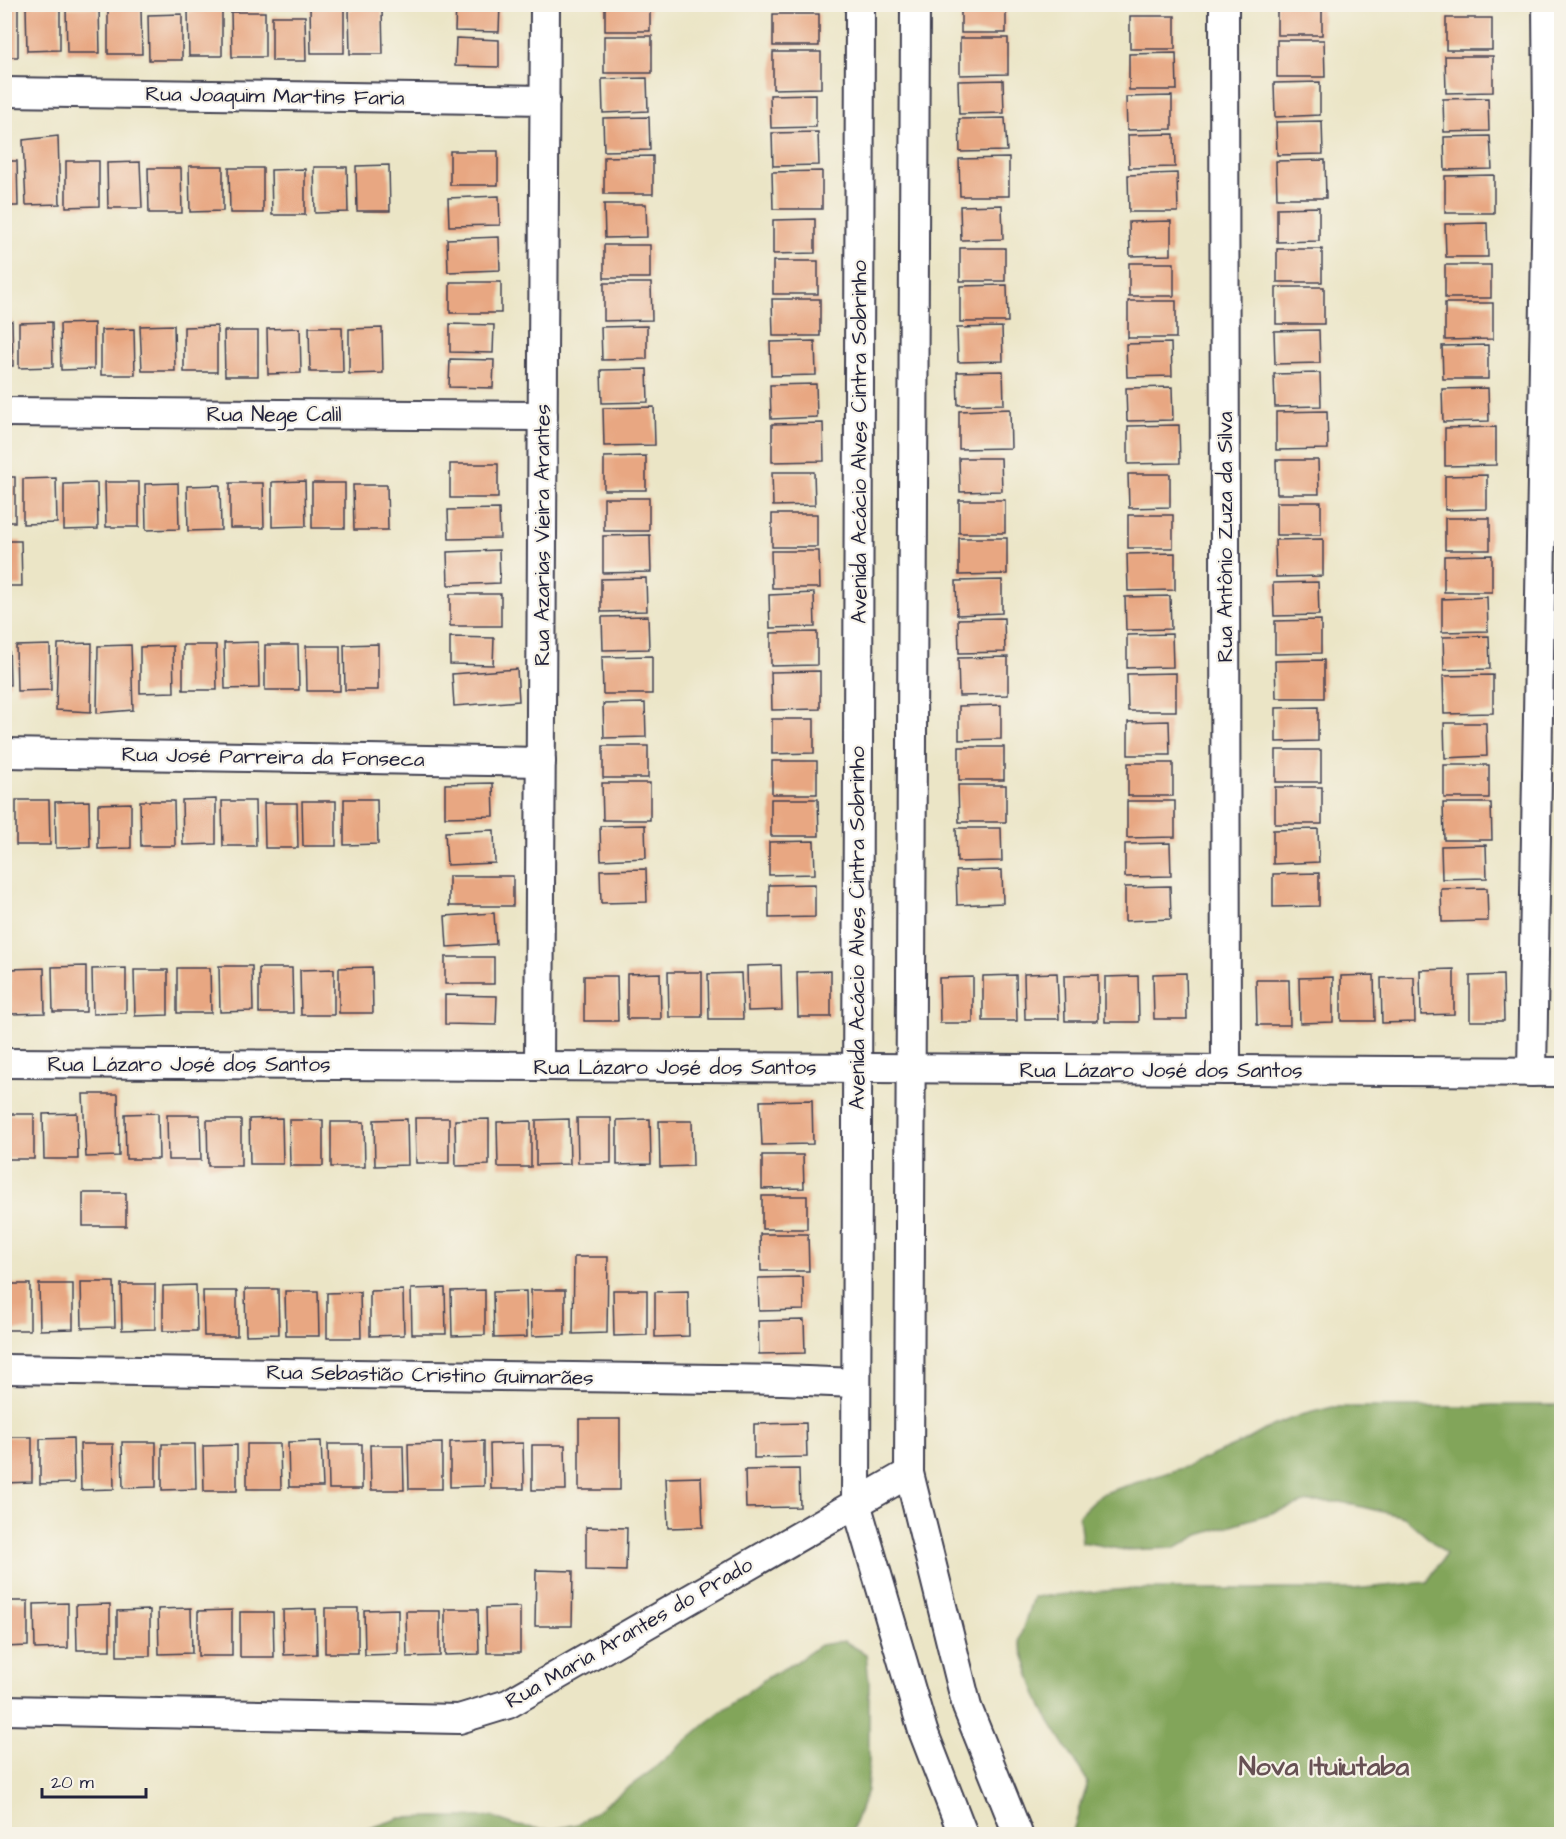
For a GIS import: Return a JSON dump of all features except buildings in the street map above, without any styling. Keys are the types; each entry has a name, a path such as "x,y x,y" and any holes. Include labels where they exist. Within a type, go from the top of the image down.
{"street":[{"name":"Rua Azarias Vieira Arantes","path":"539,1066 545,4"},
{"name":"Avenida Acácio Alves Cintra Sobrinho","path":"860,4 856,1503 922,1731 963,1834"},
{"path":"915,4 909,1473 968,1707 1018,1834"},
{"name":"Rua Antônio Zuza da Silva","path":"1224,4 1226,1070"},
{"path":"1532,1072 1550,761 1555,123 1547,4"},
{"name":"Rua Joaquim Martins Faria","path":"4,92 545,100"},
{"name":"Rua Nege Calil","path":"4,412 543,416"},
{"name":"Rua José Parreira da Fonseca","path":"4,753 541,762"},
{"name":"Rua Lázaro José dos Santos","path":"4,1063 1562,1072"},
{"name":"Rua Sebastião Cristino Guimarães","path":"4,1369 856,1383"},
{"name":"Rua Maria Arantes do Prado","path":"4,1710 459,1719 508,1704 909,1473"}],"green space":[{"path":"1561,1405 1561,1834 1072,1834 1088,1782 1044,1712 1019,1640 1033,1597 1128,1589 1353,1589 1427,1582 1446,1554 1404,1517 1341,1502 1308,1502 1199,1535 1176,1548 1125,1550 1082,1542 1079,1515 1101,1494 1188,1466 1245,1441 1272,1426 1301,1415 1333,1407"},
{"path":"844,1641 866,1654 869,1681 867,1790 851,1834 358,1834 400,1818 492,1817 518,1826 551,1830 578,1824 651,1771 716,1715 768,1677 796,1662 820,1645"}],"district":[{"name":"Nova Ituiutaba","path":"1324,1767"}]}
